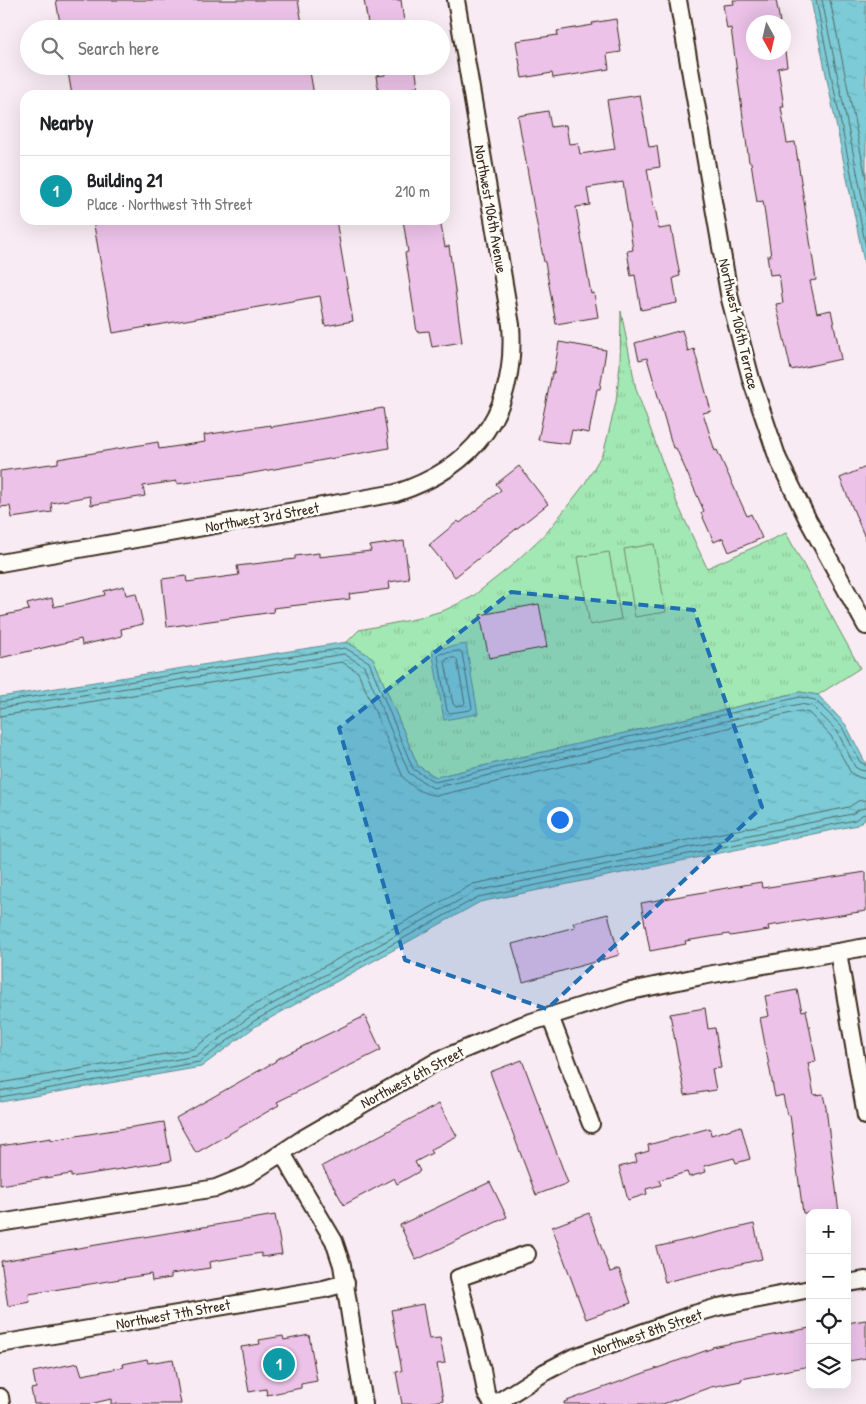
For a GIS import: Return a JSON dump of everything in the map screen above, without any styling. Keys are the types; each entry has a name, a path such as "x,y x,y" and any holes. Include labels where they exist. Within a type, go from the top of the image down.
{"street":[{"name":"Northwest 106th Avenue","path":"457,0 511,325 512,360 509,380 495,416"},
{"name":"Northwest 106th Terrace","path":"678,0 730,299 751,379 778,459 808,520 866,626"},
{"name":"Northwest 3rd Street","path":"0,562 396,493 436,477 455,464 472,447 495,416"},
{"name":"Northwest 6th Street","path":"0,1223 216,1188 248,1175 304,1138 438,1060 522,1025 626,992 702,976 866,947"},
{"path":"838,952 866,1116"},
{"path":"550,1016 590,1124"},
{"path":"282,1153 334,1242 342,1265 364,1404"},
{"path":"494,1404 486,1393 482,1370 458,1278 526,1254"},
{"path":"851,1282 866,1280"},
{"name":"Northwest 7th Street","path":"0,1344 324,1289 346,1283"},
{"name":"Northwest 8th Street","path":"494,1404 545,1372 572,1358 718,1307 806,1290"},
{"path":"0,1397 1,1404"}],"highlighted area":[{"path":"511,592 694,610 762,807 547,1009 405,960 339,728"}],"green space":[{"path":"621,311 636,389 677,503 707,568 786,533 860,668 818,695 800,692 436,777 418,766 373,658 347,642 359,630 415,619 445,610 472,597 511,566 548,531 584,485 604,451 616,402 620,364"},
{"path":"654,544 666,612 635,617 624,549"},
{"path":"609,552 621,619 590,625 578,557"}],"water":[{"path":"811,0 866,0 866,272"},
{"path":"347,642 373,658 418,766 436,777 800,692 818,695 846,725 866,764 866,818 857,825 480,902 256,1026 201,1067 0,1102 0,697"},
{"path":"466,644 478,714 444,720 432,650"}],"building":[{"path":"56,0 298,0 301,20 59,20"},
{"path":"364,0 401,0 404,20 367,20"},
{"path":"733,0 776,0 779,15 746,15 746,60 786,60 787,66 778,68 784,107 781,107 787,143 795,142 816,280 810,281 817,313 831,310 841,359 791,370 776,304 783,303 779,274 770,275 767,256 771,256 763,201 757,202 751,162 749,162 731,28 727,29 723,5 734,4"},
{"path":"616,19 621,52 607,54 609,69 553,78 552,73 522,78 516,41 558,35 557,31"},
{"path":"69,75 311,75 313,90 71,90"},
{"path":"416,75 418,87 409,90 378,90 376,76"},
{"path":"640,95 649,147 657,146 660,167 647,169 659,229 671,227 680,276 673,278 677,303 641,310 635,275 631,276 627,251 633,250 623,182 587,188 590,205 576,207 591,294 594,293 598,317 556,324 518,116 548,111 551,127 566,125 569,144 578,143 580,154 615,149 607,100"},
{"path":"94,225 337,225 353,321 325,326 320,296 113,333"},
{"path":"404,225 441,225 445,247 449,246 462,342 432,347 429,331 417,332 405,253 408,252"},
{"path":"682,330 688,351 694,349 711,411 703,413 715,451 717,450 747,516 751,514 762,538 729,552 723,538 714,542 701,513 704,511 676,448 673,448 647,358 639,360 635,343"},
{"path":"559,342 606,350 600,389 597,389 589,433 572,430 569,444 538,440 552,373 554,373"},
{"path":"383,408 389,448 242,475 177,484 177,481 143,486 145,496 91,505 90,496 51,503 52,512 12,518 10,506 0,507 0,471 58,463 58,459 158,442 159,449 205,442 204,435 271,425 271,427"},
{"path":"519,466 548,504 455,577 429,545 501,490 496,484"},
{"path":"866,467 866,540 840,478"},
{"path":"404,541 409,579 389,582 390,589 349,594 350,599 273,608 274,612 167,627 162,579 186,576 187,582 239,575 237,566 295,559 295,556 319,553 319,557 371,551 370,546"},
{"path":"124,586 126,595 136,593 143,624 121,629 122,636 82,645 81,639 0,658 0,616 29,610 27,604 52,598 54,607 105,595 104,591"},
{"path":"539,604 547,647 489,658 480,615"},
{"path":"866,872 866,911 768,926 769,930 685,941 686,944 650,951 641,903 761,882 762,888"},
{"path":"608,914 619,955 523,982 512,944 575,927 573,923"},
{"path":"797,990 802,1011 806,1010 816,1061 808,1063 814,1095 823,1094 826,1108 839,1209 806,1209 806,1213 803,1213 790,1115 787,1115 783,1095 775,1097 760,1018 769,1016 765,996"},
{"path":"705,1008 708,1029 715,1028 721,1068 712,1069 716,1090 685,1095 670,1014"},
{"path":"365,1016 381,1050 277,1102 279,1105 196,1153 176,1118 275,1060"},
{"path":"522,1060 568,1183 536,1195 490,1072"},
{"path":"439,1104 457,1136 430,1150 432,1153 415,1162 420,1171 397,1184 394,1178 344,1205 322,1166"},
{"path":"164,1122 171,1161 71,1177 71,1174 0,1185 0,1146"},
{"path":"741,1126 750,1159 736,1163 734,1158 704,1166 706,1172 689,1177 687,1172 659,1180 661,1185 646,1189 647,1194 628,1200 619,1167 637,1162 635,1155 649,1151 648,1145 710,1128 711,1135"},
{"path":"490,1182 507,1217 416,1260 400,1225"},
{"path":"589,1213 610,1272 619,1269 631,1303 586,1319 552,1227"},
{"path":"275,1215 282,1254 262,1257 261,1253 209,1262 210,1268 171,1274 171,1278 152,1281 151,1274 29,1294 30,1302 8,1306 1,1261"},
{"path":"754,1224 762,1259 665,1282 656,1247"},
{"path":"423,1304 429,1339 440,1338 445,1363 437,1364 443,1400 420,1404 402,1404 396,1372 402,1371 391,1310"},
{"path":"866,1320 866,1358 851,1361 851,1322"},
{"path":"806,1329 806,1367 741,1379 741,1381 711,1387 663,1404 564,1404 564,1402 712,1347"},
{"path":"309,1335 317,1381 301,1384 301,1388 267,1395 266,1389 249,1392 241,1347 260,1344 259,1340 283,1336 284,1340"},
{"path":"147,1359 148,1363 173,1359 181,1404 111,1404 111,1399 90,1404 34,1404 31,1389 36,1388 33,1372 78,1363 82,1375 124,1367 123,1364"}],"place":[{"name":"Building 21","path":"279,1364"}]}
